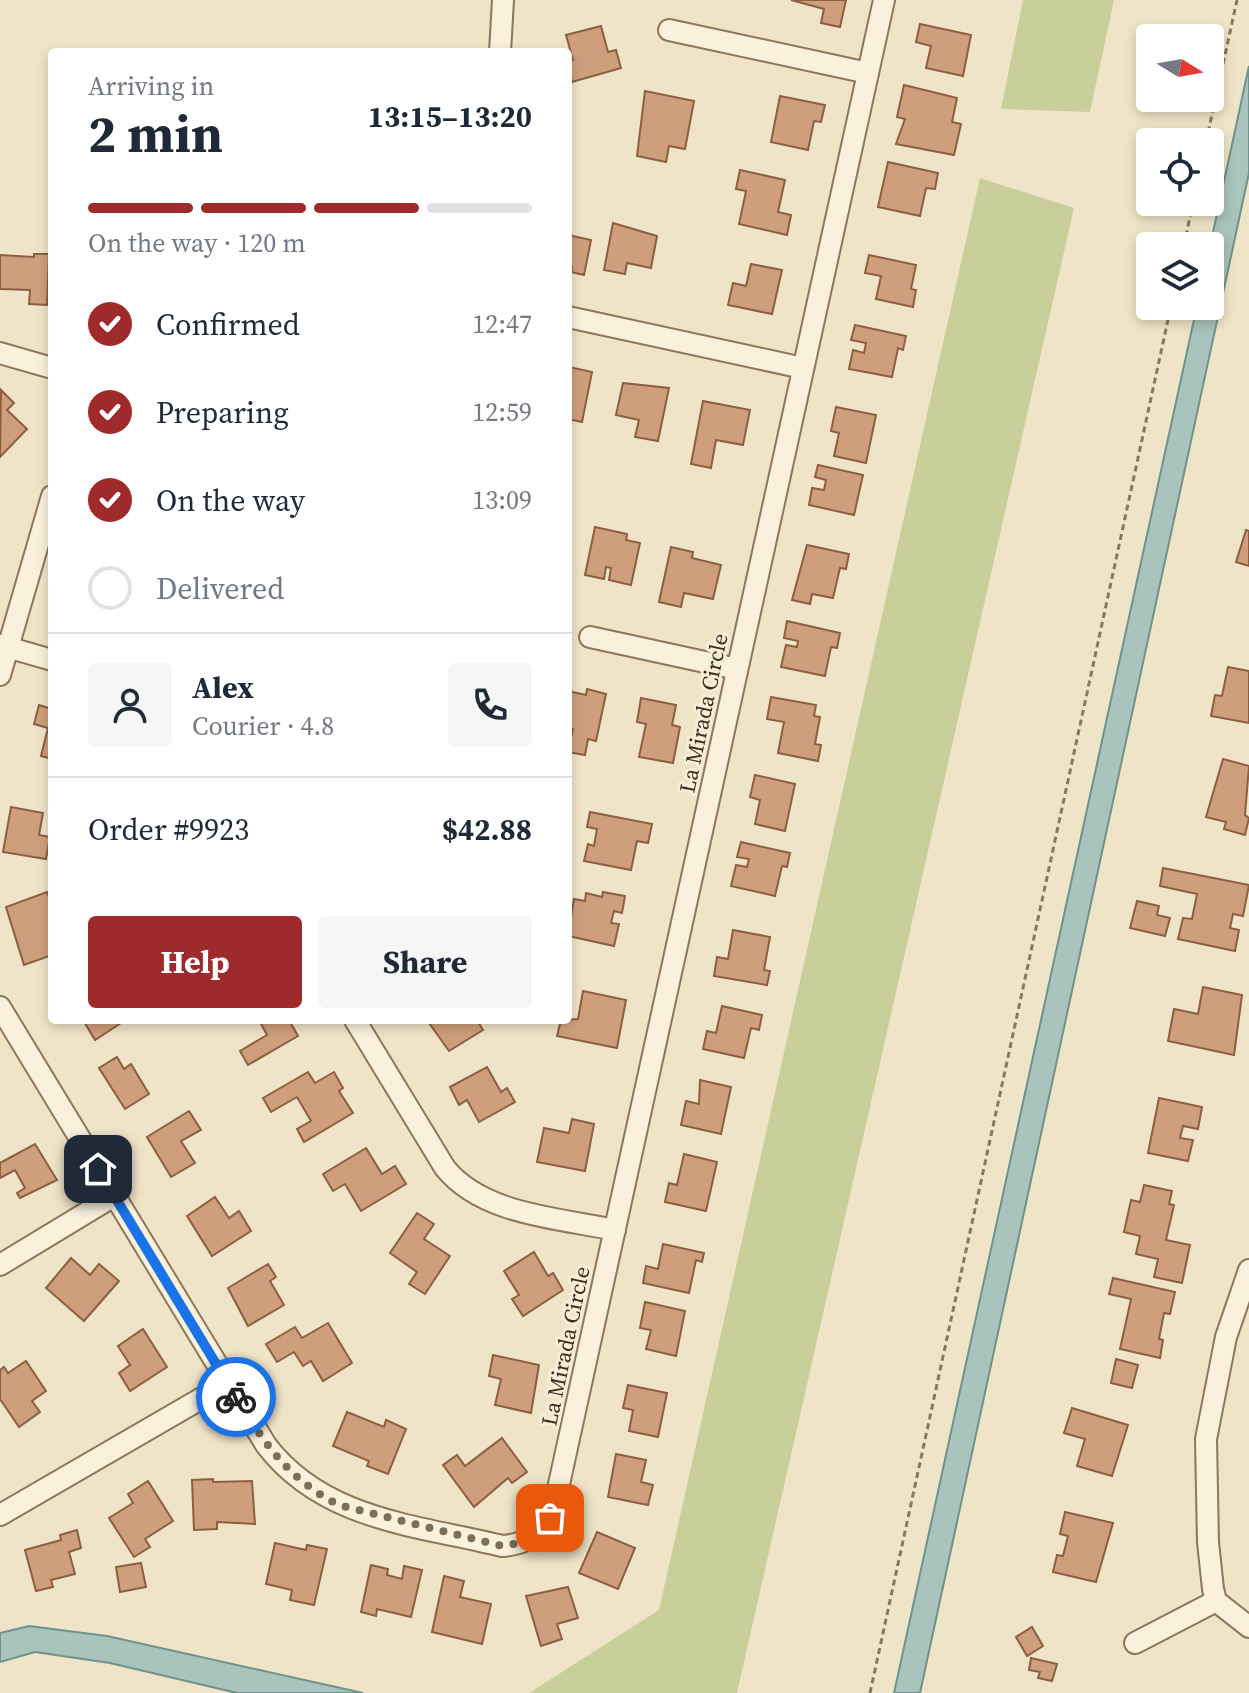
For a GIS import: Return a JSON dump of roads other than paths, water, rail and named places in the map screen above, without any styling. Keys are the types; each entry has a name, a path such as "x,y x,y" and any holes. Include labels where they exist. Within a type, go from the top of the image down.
{"street":[{"path":"500,48 503,0"},
{"name":"La Mirada Circle","path":"0,1007 280,1464 317,1494 362,1512 502,1546 525,1542 544,1528 554,1507 884,0"},
{"path":"669,30 868,73"},
{"path":"572,318 803,368"},
{"path":"0,353 48,367"},
{"path":"0,675 4,646 48,508"},
{"path":"590,637 737,669"},
{"path":"4,646 48,659"},
{"path":"357,1024 445,1168 460,1185 490,1202 615,1230"},
{"path":"0,1265 114,1196"},
{"path":"1249,1270 1226,1337 1206,1439 1208,1542 1216,1601 1249,1627"},
{"path":"0,1515 228,1383"},
{"path":"1135,1643 1216,1601"}],"water":[{"path":"1249,66 1249,173 1224,289 1224,232 1213,232 1216,216 1224,216 1224,181"},
{"path":"1194,320 1217,320 920,1693 894,1693"},
{"path":"29,1626 107,1636 363,1693 237,1693 110,1663 35,1652 0,1662 0,1633"}]}
